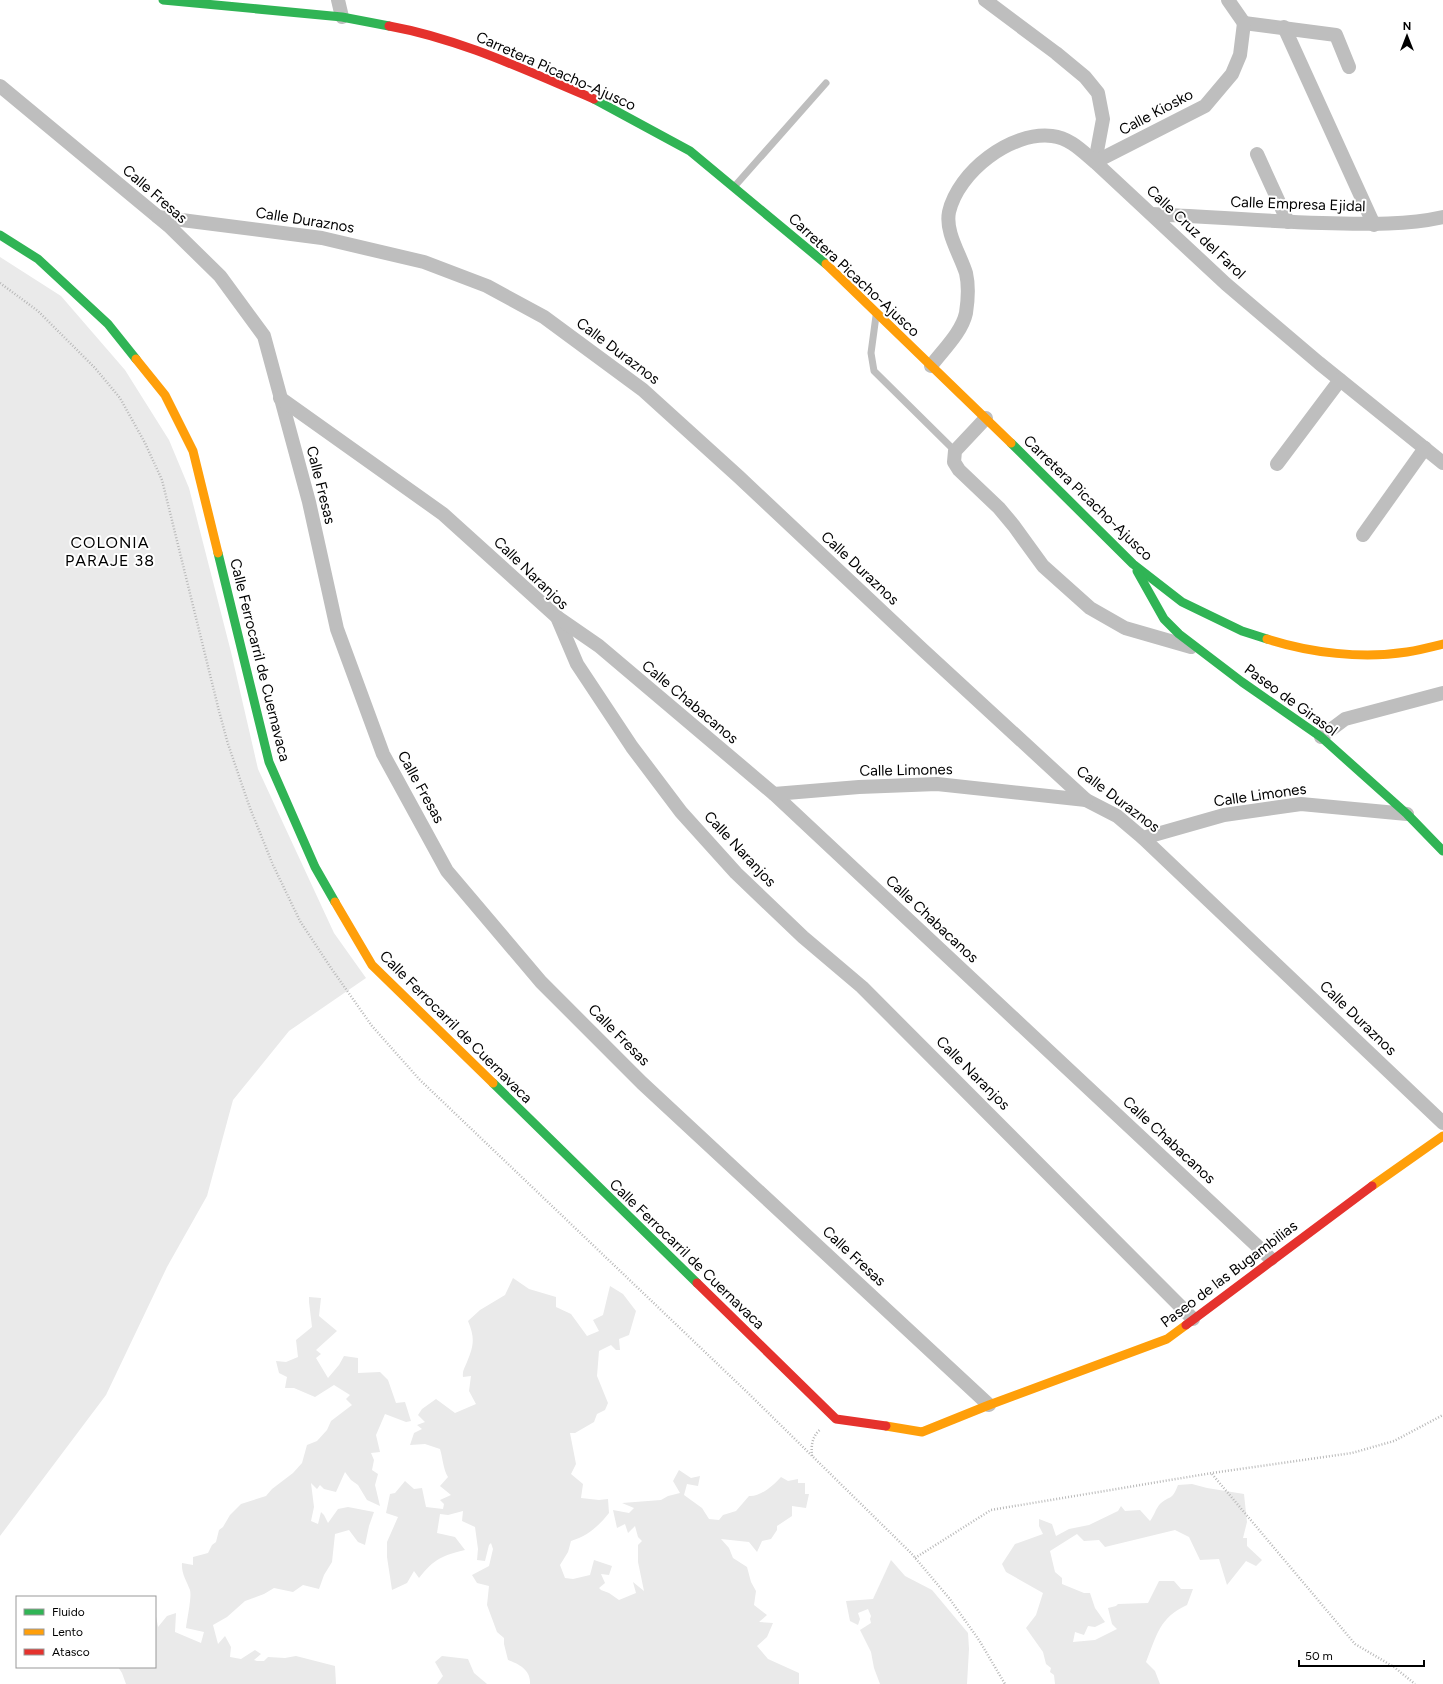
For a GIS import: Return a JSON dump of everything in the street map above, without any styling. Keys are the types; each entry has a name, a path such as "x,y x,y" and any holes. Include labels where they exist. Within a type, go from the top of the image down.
{"street":[{"name":"Carretera Picacho-Ajusco","path":"163,0 342,17 418,31 468,46 595,100 690,151 815,254 986,418 1133,564 1182,602 1242,631 1273,642 1334,654 1370,655 1406,652 1443,644"},
{"path":"338,0 342,17"},
{"path":"985,0 1056,53 1085,77 1098,93 1103,119 1095,162"},
{"path":"1228,0 1244,23 1284,27 1336,35 1349,67"},
{"name":"Calle Kiosko","path":"1095,162 1205,106 1232,74 1240,55 1244,23"},
{"path":"1284,27 1374,225"},
{"name":"Calle Fresas","path":"0,86 158,216 220,276 264,336 309,502 337,629 383,754 447,871 541,982 625,1066 989,1405"},
{"path":"931,366 955,334 965,315 969,294 966,274 950,229 949,213 956,192 969,174 985,159 1019,140 1035,136 1053,136 1072,142 1095,162"},
{"path":"1257,154 1288,222"},
{"name":"Calle Cruz del Farol","path":"1095,162 1226,284 1340,380 1443,463"},
{"name":"Calle Empresa Ejidal","path":"1152,214 1288,222 1374,225 1418,223 1443,217"},
{"name":"Calle Duraznos","path":"158,216 322,238 424,262 487,286 544,317 643,390 1086,800 1117,816 1143,838 1443,1123"},
{"name":"Calle Ferrocarril de Cuernavaca","path":"0,235 38,258 108,324 165,396 186,437 193,451 269,762 315,867 372,964 836,1419"},
{"path":"1277,464 1340,380"},
{"name":"Calle Naranjos","path":"280,398 443,514 557,617 577,664 632,747 681,812 736,873 803,938 862,987 1193,1319"},
{"path":"986,418 955,451 954,462 959,470 999,508 1043,566 1090,608 1125,628 1198,649"},
{"path":"1363,535 1425,448"},
{"name":"Paseo de Girasol","path":"1133,564 1164,619 1179,634 1242,682 1321,737 1407,814 1443,851"},
{"name":"Calle Chabacanos","path":"557,617 599,646 774,794 1271,1259"},
{"path":"1321,737 1345,719 1443,693"},
{"name":"Calle Limones","path":"774,794 859,787 937,784 1086,800"},
{"name":"Calle Limones","path":"1143,838 1224,815 1301,804 1407,814"},
{"name":"Paseo de las Bugambilias","path":"989,1405 1167,1339 1343,1206 1443,1136"},
{"path":"836,1419 922,1432 989,1405"}],"lane":[{"path":"734,187 826,83"},
{"path":"876,314 871,353 874,371 955,451"}],"path":[{"path":"0,283 38,311 95,368 120,398 145,443 162,480 220,717 250,808 273,865 300,921 372,1026 419,1079 915,1558 958,1610 979,1640 1005,1684"},
{"path":"915,1558 991,1510 1212,1473 1352,1453 1394,1441 1443,1415"},
{"path":"812,1457 812,1441 814,1435 836,1419"},
{"path":"1212,1473 1354,1644 1394,1667 1415,1684"}],"shaded area":[{"path":"0,257 61,296 125,370 169,440 189,488 231,652 258,769 334,933 366,978 289,1031 233,1100 207,1196 167,1267 106,1395 0,1536"},
{"path":"513,1278 529,1289 556,1297 556,1307 571,1314 587,1336 599,1331 593,1320 603,1315 610,1286 623,1294 636,1311 629,1335 619,1339 620,1350 616,1350 611,1345 599,1351 597,1376 608,1403 605,1410 597,1414 594,1422 575,1433 570,1433 576,1464 571,1474 583,1484 581,1498 599,1500 608,1499 609,1513 601,1523 592,1530 571,1541 568,1552 560,1565 565,1578 573,1579 590,1575 594,1560 612,1566 609,1575 601,1574 605,1583 599,1588 601,1590 609,1593 619,1600 636,1593 633,1582 644,1591 638,1562 638,1545 642,1541 638,1537 635,1526 628,1533 625,1524 617,1528 613,1510 629,1513 634,1508 622,1503 661,1500 668,1496 680,1493 673,1481 679,1470 691,1478 700,1476 698,1486 687,1484 684,1495 702,1508 709,1519 719,1520 723,1515 736,1511 749,1496 762,1493 781,1477 788,1481 798,1479 798,1483 805,1483 805,1494 809,1494 806,1508 792,1506 792,1516 777,1526 777,1530 771,1539 762,1541 757,1552 749,1542 721,1539 729,1548 733,1558 747,1567 751,1582 756,1591 754,1605 767,1615 759,1622 773,1623 767,1637 757,1646 768,1659 799,1673 799,1684 530,1684 529,1675 524,1668 508,1660 504,1638 497,1632 487,1605 489,1586 477,1583 472,1575 489,1566 493,1549 491,1543 489,1545 485,1561 477,1560 478,1549 475,1527 462,1521 463,1511 448,1515 440,1514 437,1533 455,1537 465,1550 439,1559 419,1578 414,1571 407,1583 392,1590 387,1557 387,1542 398,1517 386,1513 390,1494 395,1493 405,1481 414,1489 422,1488 426,1507 443,1509 444,1504 440,1500 451,1495 440,1486 448,1477 440,1449 425,1444 410,1445 414,1433 422,1429 417,1425 425,1422 418,1415 422,1409 436,1399 455,1413 476,1404 469,1391 471,1376 463,1377 463,1371 473,1342 472,1332 468,1321 480,1310 505,1295"},
{"path":"309,1297 321,1298 319,1316 337,1331 316,1350 321,1354 316,1358 328,1378 339,1365 344,1356 358,1358 358,1373 380,1372 388,1380 396,1403 405,1402 411,1421 406,1422 385,1414 376,1435 380,1452 371,1453 374,1460 372,1470 378,1474 375,1485 380,1506 367,1500 358,1485 351,1480 345,1472 336,1492 324,1489 320,1485 317,1489 311,1483 314,1507 311,1521 318,1524 321,1512 328,1523 338,1509 348,1507 374,1512 365,1545 358,1542 349,1530 335,1534 332,1562 324,1575 319,1589 303,1585 293,1592 274,1588 264,1594 245,1601 227,1617 213,1625 218,1644 225,1636 231,1647 230,1657 241,1659 255,1650 261,1654 254,1660 257,1661 264,1661 268,1657 285,1658 296,1656 335,1666 336,1684 126,1684 119,1668 156,1668 156,1616 158,1627 167,1616 176,1613 175,1632 201,1643 204,1632 186,1628 190,1603 190,1590 183,1574 182,1563 193,1565 193,1557 208,1553 212,1545 216,1542 219,1530 223,1527 230,1515 241,1504 266,1496 272,1489 293,1473 302,1463 307,1445 317,1441 327,1430 331,1421 352,1405 346,1399 350,1395 334,1385 315,1397 294,1388 285,1388 287,1377 279,1373 276,1361 286,1362 298,1357 296,1340 312,1327"},
{"path":"1192,1484 1244,1494 1247,1522 1243,1538 1247,1538 1247,1546 1262,1560 1256,1566 1246,1561 1227,1585 1219,1559 1200,1560 1189,1537 1175,1530 1105,1547 1099,1540 1084,1541 1077,1534 1050,1551 1055,1572 1062,1578 1062,1584 1084,1593 1090,1593 1095,1608 1105,1622 1095,1627 1088,1626 1084,1635 1075,1632 1073,1642 1095,1640 1117,1629 1112,1624 1108,1608 1118,1604 1148,1603 1159,1581 1174,1581 1181,1589 1193,1589 1187,1605 1170,1616 1160,1628 1146,1662 1155,1671 1160,1684 1055,1684 1054,1675 1050,1672 1051,1668 1046,1664 1043,1652 1026,1628 1036,1615 1043,1593 1006,1572 1002,1564 1015,1544 1043,1534 1039,1526 1039,1519 1052,1524 1056,1536 1069,1529 1089,1525 1118,1511 1121,1506 1125,1511 1140,1510 1150,1521 1159,1506 1163,1501 1172,1496 1178,1485"},
{"path":"891,1560 905,1576 932,1590 968,1633 969,1649 967,1684 880,1684 874,1668 871,1652 860,1630 871,1623 871,1616 868,1609 858,1613 860,1619 858,1625 850,1621 846,1601 873,1599"},
{"path":"442,1656 468,1659 474,1673 487,1684 437,1684 443,1676 435,1662"}],"traffic: fast":[{"path":"163,0 342,17 389,26"},
{"path":"594,99 690,151 826,264"},
{"path":"0,235 38,259 108,324 136,359"},
{"path":"1011,443 1133,564 1182,602 1242,631 1267,639"},
{"path":"218,553 269,762 315,867 335,902"},
{"path":"1137,571 1164,619 1179,634 1242,682 1321,737 1407,814 1443,851"},
{"path":"493,1083 697,1283"}],"traffic: slow":[{"path":"826,264 1011,443"},
{"path":"136,359 165,395 193,451 218,553"},
{"path":"1267,639 1301,648 1355,655 1407,652 1443,644"},
{"path":"335,902 372,965 493,1083"},
{"path":"1372,1186 1443,1136"},
{"path":"886,1426 922,1432 989,1405 1167,1339 1186,1325"}],"traffic: jam":[{"path":"389,26 468,47 594,99"},
{"path":"1186,1325 1372,1186"},
{"path":"697,1283 836,1419 886,1426"}],"district":[{"name":"COLONIA PARAJE 38","path":"110,551"}]}
